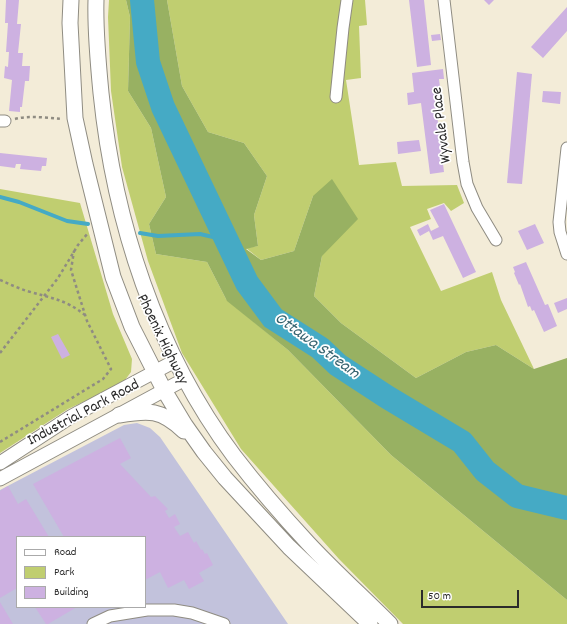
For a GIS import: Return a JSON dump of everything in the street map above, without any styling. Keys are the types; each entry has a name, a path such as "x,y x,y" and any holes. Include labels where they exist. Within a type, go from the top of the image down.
{"main road":[{"name":"Phoenix Highway","path":"71,0 70,23 76,119 85,164 113,277 132,327 164,390 198,444 225,478 289,547 370,624"},
{"name":"Phoenix Highway","path":"96,0 98,62 104,121 112,165 122,210 137,264 154,311 175,361 185,380 234,455 271,501 309,544 390,624"},
{"path":"119,415 148,412 158,413 168,417 198,444"}],"street":[{"path":"336,97 343,28 348,0"},
{"name":"Wyvale Place","path":"444,0 463,162 467,184 477,208 496,240"},
{"path":"567,148 559,222 560,232 567,254"},
{"name":"Industrial Park Road","path":"0,463 72,416 175,361"},
{"name":"Industrial Park Road","path":"0,479 185,380"},
{"path":"93,624 110,616 147,610 174,610 192,613 224,624"}],"path":[{"path":"3,121 21,117 76,119"},
{"path":"0,353 58,278 78,245 91,230 102,231"},
{"path":"0,442 103,379 111,369 85,315 72,270 74,251"},
{"path":"0,280 25,291 74,306 85,315"}],"shaded area":[{"path":"137,423 150,428 160,437 288,624 0,624 0,490 124,425"}],"green space":[{"path":"109,0 126,0 130,17 128,91 151,128 166,197 149,224 156,254 207,262 226,299 288,350 391,455 567,600 567,624 403,624 339,559 241,449 182,353 148,261 122,167 111,91 108,17"},
{"path":"126,0 167,0 182,86 208,132 244,143 267,176 254,215 258,246 246,249 261,260 294,251 313,196 332,179 358,219 322,256 314,296 341,323 416,378 466,352 496,345 534,369 567,358 567,600 391,455 288,350 227,301 207,262 156,254 149,224 166,197 151,128 128,91 130,17"},
{"path":"167,0 365,0 367,25 359,26 361,78 346,80 359,165 396,162 402,186 457,185 464,203 451,211 444,203 427,209 431,219 410,227 441,291 492,272 501,300 534,369 496,345 466,352 416,378 341,323 314,296 322,256 313,196 294,251 261,260 246,248 258,246 254,215 267,176 244,143 208,132 182,86"},
{"path":"0,189 80,203 113,314 132,359 131,372 122,384 68,409 0,453"}],"building":[{"path":"6,0 19,0 17,24 21,24 18,53 23,53 22,66 30,66 29,81 25,81 20,112 9,111 12,80 4,78 5,66 8,67 9,52 6,52 8,23 5,23"},
{"path":"409,0 424,0 431,65 417,67"},
{"path":"484,0 494,0 489,5"},
{"path":"567,7 567,31 543,58 531,47"},
{"path":"440,34 441,40 432,41 431,35"},
{"path":"443,69 444,79 439,79 440,87 435,87 434,90 444,172 430,174 421,103 408,105 407,93 414,92 412,73"},
{"path":"517,72 532,74 522,184 507,183"},
{"path":"543,91 561,92 560,104 542,102"},
{"path":"419,140 421,151 398,154 397,142"},
{"path":"0,153 47,158 46,166 42,166 41,171 20,169 21,164 16,164 15,168 0,166"},
{"path":"444,204 476,272 463,278 443,236 433,240 429,231 420,236 417,230 428,224 431,231 439,227 430,210"},
{"path":"535,224 544,243 527,250 518,231"},
{"path":"526,262 545,305 548,304 557,326 544,332 534,310 532,311 530,306 528,307 520,284 519,285 514,273 513,267"},
{"path":"567,298 567,309 558,313 554,303"},
{"path":"58,334 70,355 62,359 51,337"},
{"path":"120,438 131,458 120,464 151,497 155,496 168,509 165,511 169,518 175,514 180,524 174,527 180,536 188,532 194,543 196,541 201,550 202,549 205,554 207,553 213,565 199,573 204,581 189,589 184,580 168,588 160,572 146,579 146,536 63,536 33,484"},
{"path":"8,486 18,504 26,499 48,536 16,536 16,589 0,598 0,491"},
{"path":"0,602 13,624 0,624"},
{"path":"36,608 75,608 48,624 46,624"}],"waterway":[{"name":"Ottawa Stream","path":"142,0 148,62 163,107 247,283 273,318 320,348 338,365 387,397 462,442 485,471 517,496 567,508"},
{"path":"0,197 19,202 67,221 88,224"},
{"path":"140,233 158,236 200,234 226,240"}]}
